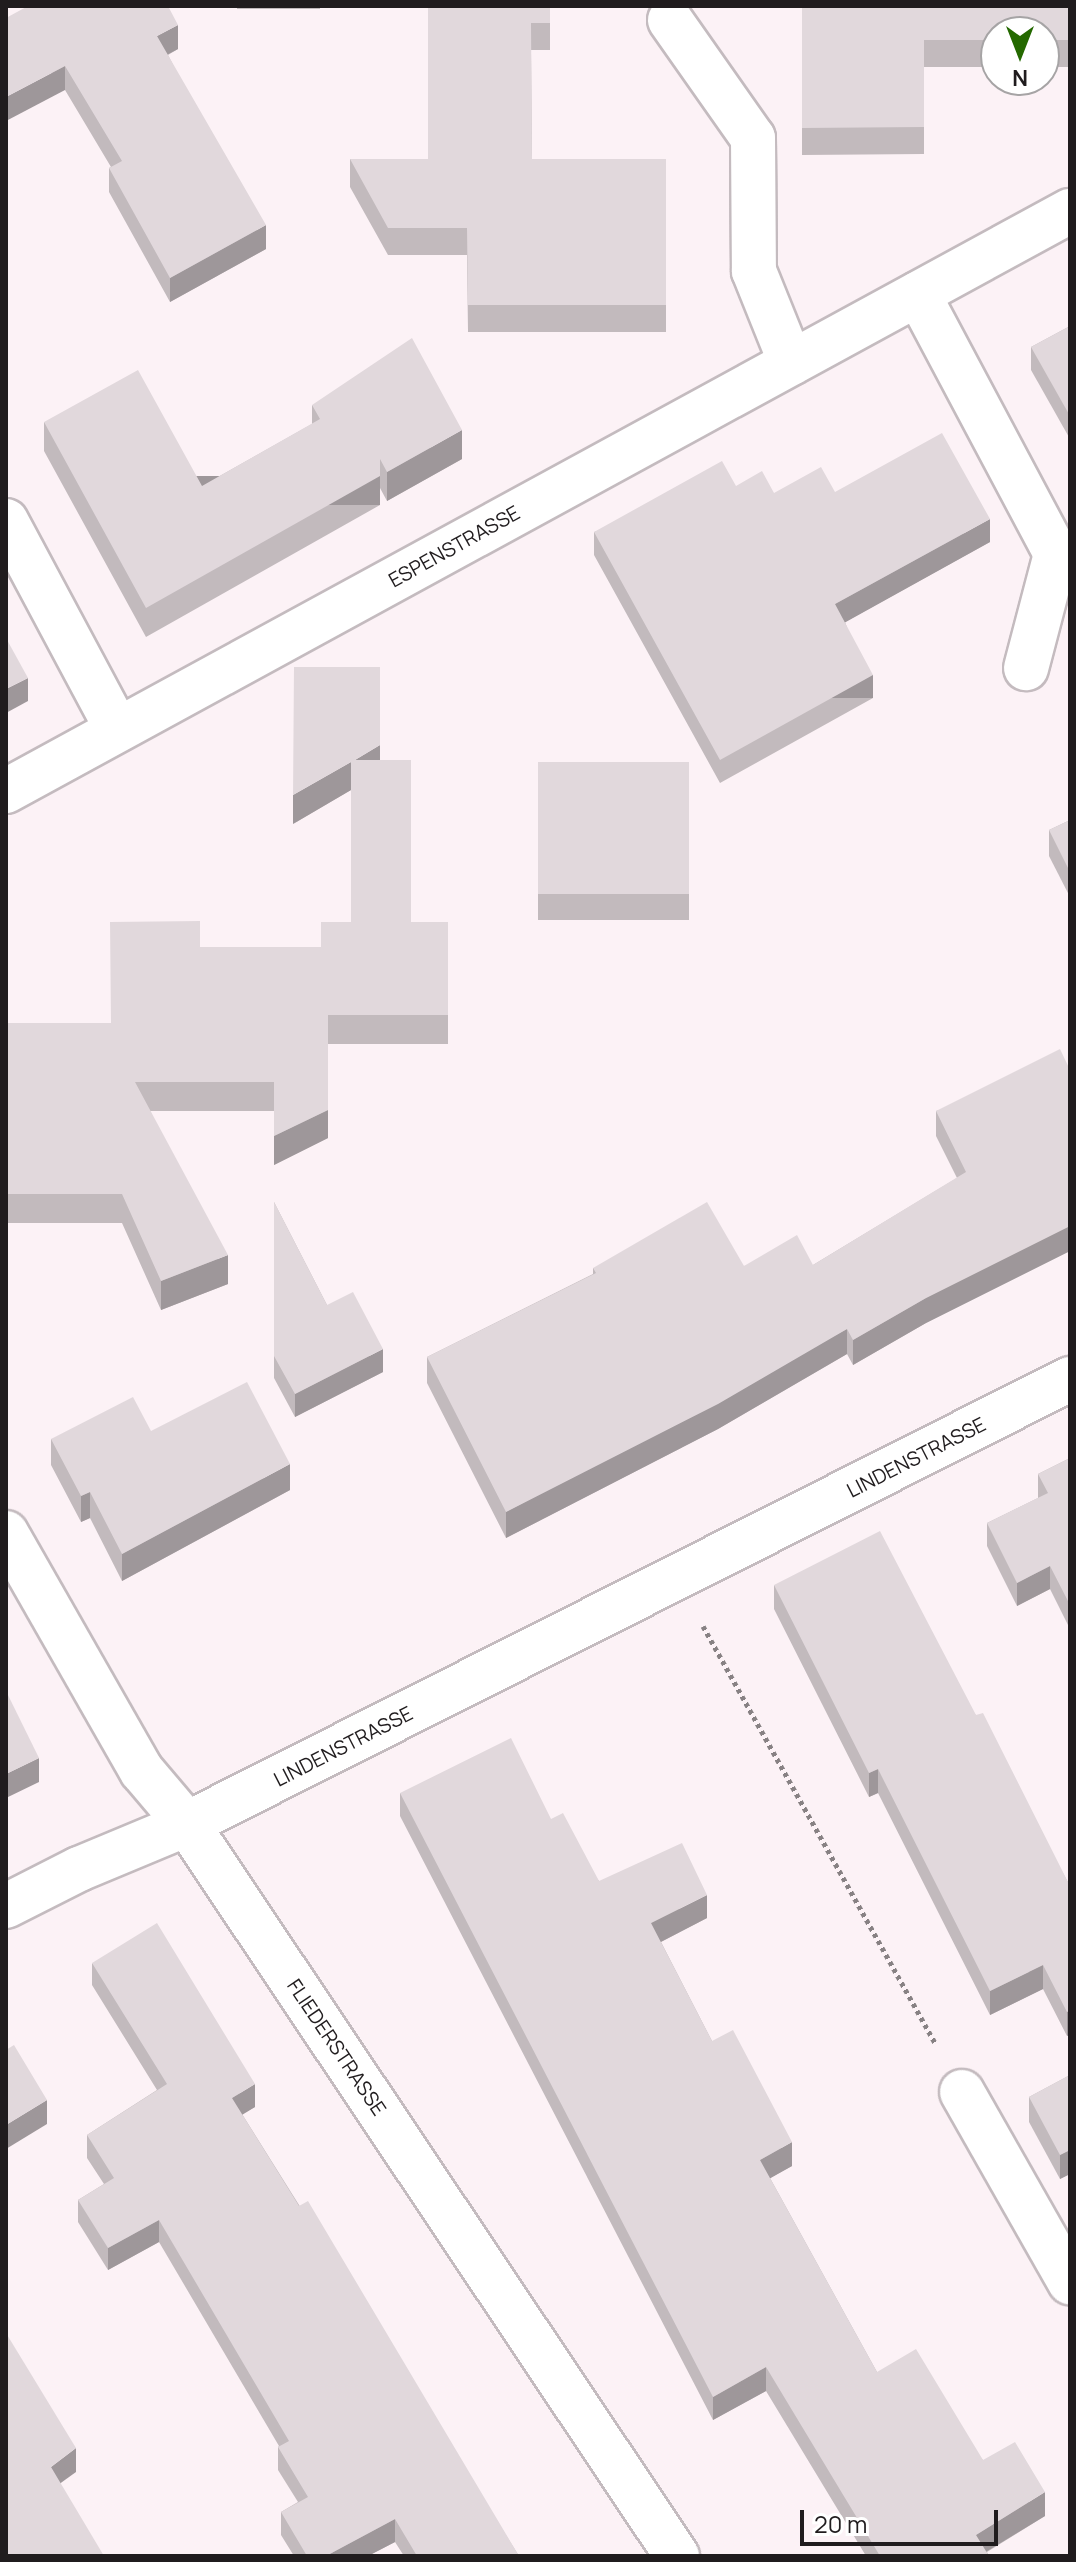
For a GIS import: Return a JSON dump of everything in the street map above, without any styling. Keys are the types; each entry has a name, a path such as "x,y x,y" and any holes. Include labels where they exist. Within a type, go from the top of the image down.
{"street":[{"path":"670,20 753,138 754,271 791,363"},
{"name":"ESPENSTRASSE","path":"6,791 1070,211"},
{"path":"918,294 1056,554 1026,668"},
{"path":"6,521 117,729"},
{"name":"LINDENSTRASSE","path":"6,1906 79,1869 187,1824 1070,1379"},
{"name":"FLIEDERSTRASSE","path":"6,1533 142,1771 187,1824 677,2556"},
{"path":"962,2092 1070,2282"}],"path":[{"path":"677,1579 962,2092"}],"building":[{"path":"28,6 168,6 178,25 157,36 266,225 170,278 109,168 122,161 65,66 6,97 6,18"},
{"path":"428,6 550,6 550,23 531,23 532,159 666,159 666,305 468,305 467,228 388,228 350,159 428,159"},
{"path":"802,6 1070,6 1070,40 1060,40 1060,16 980,16 980,40 924,40 924,127 802,128"},
{"path":"1070,326 1070,416 1031,347"},
{"path":"412,338 462,430 387,472 380,459 380,476 146,608 44,422 138,370 202,486 320,419 312,405"},
{"path":"942,433 990,519 835,604 873,675 720,760 594,532 722,461 736,486 762,471 774,493 821,467 835,492"},
{"path":"6,638 28,678 6,689"},
{"path":"294,667 380,667 380,745 355,760 411,760 411,922 448,922 448,1015 328,1015 328,1110 274,1136 274,1082 135,1082 228,1255 161,1281 122,1194 6,1194 6,1023 111,1023 110,922 200,921 200,947 321,947 321,922 351,922 351,762 293,795"},
{"path":"538,762 689,762 689,894 538,894"},
{"path":"1070,820 1070,872 1049,830"},
{"path":"1060,1049 1070,1070 1070,1226 926,1298 853,1340 847,1329 718,1404 506,1512 427,1357 596,1273 593,1268 707,1202 744,1266 797,1235 813,1265 966,1172 936,1111"},
{"path":"274,1202 327,1305 353,1292 383,1349 295,1394 274,1356"},
{"path":"247,1382 290,1464 122,1554 90,1492 81,1496 51,1439 133,1397 151,1431"},
{"path":"1070,1458 1070,1605 1050,1566 1017,1583 987,1523 1048,1493 1038,1474"},
{"path":"880,1531 976,1715 983,1713 1070,1886 1070,2010 1067,2012 1043,1965 990,1991 878,1769 869,1773 774,1585"},
{"path":"6,1691 39,1758 6,1774"},
{"path":"511,1738 551,1819 563,1813 599,1881 682,1843 707,1895 651,1923 712,2041 733,2030 792,2142 760,2160 877,2372 916,2349 983,2460 1015,2442 1045,2492 976,2535 989,2556 880,2556 766,2367 713,2397 400,1793"},
{"path":"157,1923 255,2084 232,2098 299,2206 308,2201 519,2556 417,2556 395,2519 326,2556 307,2556 281,2512 308,2497 278,2447 289,2441 159,2220 108,2248 78,2200 114,2178 87,2135 167,2084 92,1963"},
{"path":"14,2045 47,2100 6,2125 6,2050"},
{"path":"1070,2075 1070,2150 1060,2155 1029,2097"},
{"path":"6,2333 76,2448 51,2467 104,2556 6,2556"}]}
